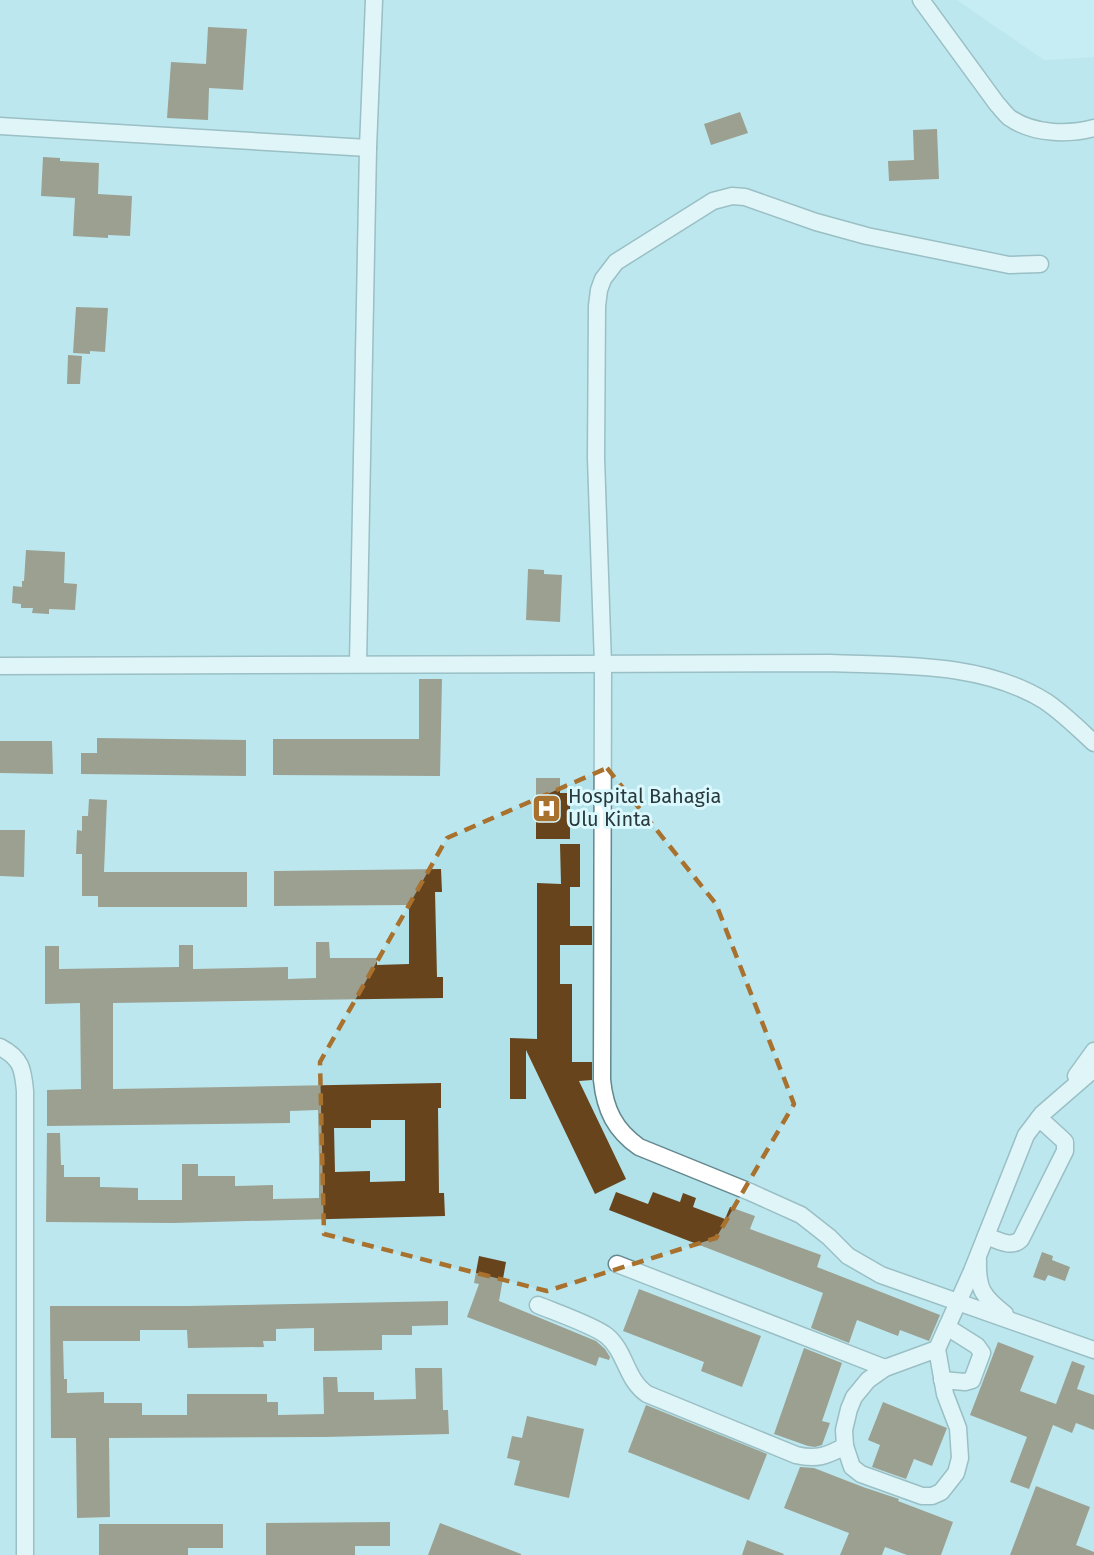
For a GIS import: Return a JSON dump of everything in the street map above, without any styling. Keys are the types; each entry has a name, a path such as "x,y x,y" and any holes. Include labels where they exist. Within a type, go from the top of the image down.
{"street":[{"path":"358,664 368,148 374,0"},
{"path":"921,0 997,104 1010,118 1046,131 1075,133 1094,128"},
{"path":"0,126 368,148"},
{"path":"1040,264 1009,265 901,243 826,225 745,198 732,196 713,201 616,262 603,279 597,306 596,458 603,665 602,1080 610,1117 626,1137 639,1147 801,1215 829,1237 848,1256 881,1275 1094,1350"},
{"path":"0,666 830,663 914,667 965,673 1011,684 1045,701 1068,718 1094,743"},
{"path":"0,1047 12,1053 19,1062 24,1075 25,1091 25,1555"},
{"path":"1060,1099 1094,1051"},
{"path":"937,1349 885,1368 868,1380 854,1397 846,1419 845,1446 852,1467 861,1474 922,1496 932,1496 941,1492 956,1473 960,1458 958,1428 945,1395 937,1349 979,1253 1026,1135 1039,1118 1094,1069"},
{"path":"986,1236 1009,1244 1018,1242 1065,1151 1065,1142 1039,1118"},
{"path":"979,1253 978,1282 981,1291 993,1304 1016,1321"},
{"path":"617,1264 885,1368"},
{"path":"538,1305 608,1336 632,1380 639,1389 647,1394 802,1456 818,1458 845,1446"},
{"path":"942,1380 965,1382 972,1380 982,1353 977,1346 947,1327"}],"highlighted area":[{"path":"607,768 716,904 794,1104 716,1238 547,1291 324,1234 320,1062 447,838"}],"shaded area":[{"name":"Hospital Bahagia Ulu Kinta","path":"0,0 957,0 1044,60 1094,57 1094,1555 0,1555"}],"building":[{"path":"208,27 247,29 243,90 209,88 208,120 167,118 171,62 206,64"},
{"path":"740,112 748,133 711,145 704,124"},
{"path":"937,129 939,179 889,181 888,161 914,160 913,130"},
{"path":"43,157 60,158 60,161 99,163 98,194 132,196 130,236 108,235 108,238 73,236 75,198 41,196"},
{"path":"76,307 108,308 105,352 73,353"},
{"path":"68,355 82,356 80,384 67,384"},
{"path":"26,550 65,552 64,583 77,584 75,610 49,609 49,614 32,613 33,608 21,608 21,604 12,603 13,586 22,587 22,581 24,581"},
{"path":"528,569 544,570 544,574 562,575 560,622 526,620"},
{"path":"419,679 442,679 440,776 273,775 273,739 419,739"},
{"path":"97,738 246,740 246,776 81,774 81,753 97,753"},
{"path":"0,741 52,741 53,774 0,773"},
{"path":"536,778 560,778 560,793 570,793 570,839 536,839"},
{"path":"89,799 107,800 104,872 247,872 247,907 98,907 98,896 82,896 82,854 76,854 77,830 82,831 82,816 88,816"},
{"path":"0,830 25,830 24,877 0,876"},
{"path":"560,844 580,844 580,887 570,887 570,926 592,926 592,945 560,945 560,984 572,984 572,1062 592,1062 592,1080 579,1081 626,1179 595,1194 526,1050 526,1099 510,1099 510,1038 537,1039 537,883 561,884"},
{"path":"441,869 442,892 435,892 437,977 443,977 443,998 113,1003 113,1089 441,1083 441,1108 438,1108 439,1193 444,1193 445,1216 173,1223 46,1222 47,1133 60,1133 61,1165 64,1165 64,1177 100,1177 100,1187 138,1188 138,1200 182,1200 182,1164 198,1164 198,1176 235,1176 235,1186 273,1185 273,1199 319,1198 318,1110 290,1111 290,1123 47,1126 47,1090 81,1089 80,1003 45,1004 45,946 59,946 59,969 179,967 179,945 193,945 193,969 288,967 288,979 316,978 316,942 329,942 330,958 377,958 377,965 409,964 409,905 274,906 274,871","holes":["371,1120 405,1120 405,1181 370,1182 370,1171 335,1172 334,1128 371,1128"]},
{"path":"616,1192 648,1204 653,1192 680,1202 683,1193 696,1198 693,1207 725,1219 730,1207 755,1216 750,1229 821,1255 817,1267 940,1315 929,1341 900,1330 898,1336 857,1320 849,1343 811,1328 823,1293 609,1210"},
{"path":"1042,1252 1053,1256 1052,1260 1070,1267 1065,1281 1048,1275 1045,1281 1033,1277"},
{"path":"479,1256 506,1262 499,1301 596,1341 605,1349 610,1357 609,1360 599,1357 596,1366 467,1317 479,1284 474,1283"},
{"path":"639,1289 761,1336 742,1387 701,1371 704,1362 623,1331"},
{"path":"448,1301 448,1325 412,1326 412,1335 382,1335 382,1350 314,1351 314,1328 276,1329 276,1341 263,1341 264,1347 188,1348 187,1330 140,1330 140,1341 63,1341 64,1379 67,1379 67,1393 104,1392 104,1403 142,1403 142,1415 187,1415 187,1394 267,1394 267,1402 278,1402 278,1415 324,1414 323,1377 337,1377 338,1392 374,1392 374,1400 416,1399 415,1368 442,1368 443,1410 448,1410 449,1434 109,1438 110,1517 77,1518 76,1438 51,1438 50,1306"},
{"path":"998,1342 1034,1356 1020,1391 1056,1404 1072,1361 1085,1366 1077,1389 1094,1395 1094,1430 1076,1423 1072,1433 1053,1425 1029,1489 1010,1482 1027,1437 970,1415"},
{"path":"804,1348 842,1363 822,1421 830,1423 822,1445 815,1447 774,1434"},
{"path":"883,1402 947,1428 932,1466 914,1459 906,1479 872,1467 880,1445 868,1440"},
{"path":"646,1405 767,1454 749,1500 628,1452"},
{"path":"527,1416 584,1429 569,1498 514,1485 520,1461 507,1458 512,1436 522,1438"},
{"path":"800,1467 814,1468 899,1499 898,1501 953,1522 941,1555 907,1555 885,1547 882,1555 840,1555 849,1533 784,1508"},
{"path":"1036,1486 1090,1507 1076,1545 1094,1552 1094,1555 1010,1555"},
{"path":"390,1522 390,1546 355,1546 355,1555 266,1555 266,1523"},
{"path":"440,1523 521,1554 521,1555 428,1555"},
{"path":"99,1524 223,1524 223,1548 188,1548 188,1555 99,1555"},
{"path":"747,1540 784,1554 742,1555"}],"place":[{"name":"Hospital Bahagia Ulu Kinta","path":"547,808"}]}
